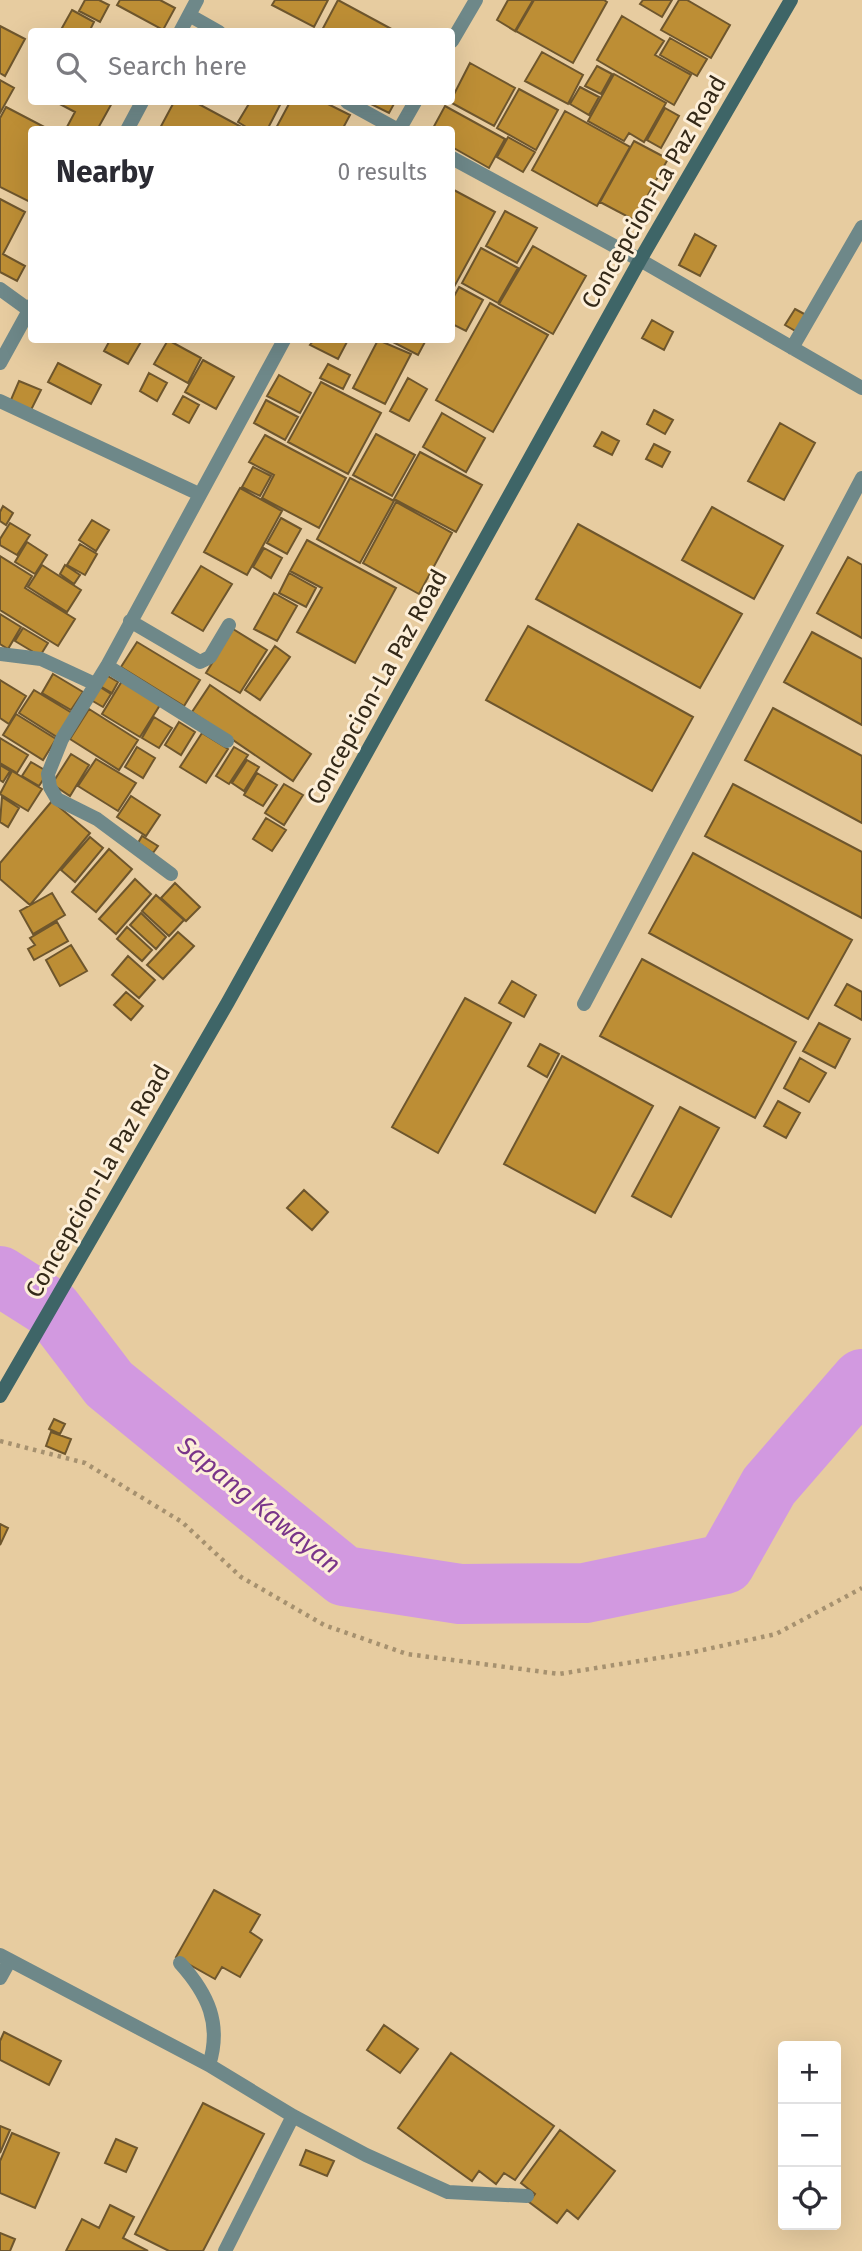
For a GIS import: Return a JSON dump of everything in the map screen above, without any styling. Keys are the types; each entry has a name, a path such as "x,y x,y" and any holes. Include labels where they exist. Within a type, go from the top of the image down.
{"main road":[{"name":"Concepcion-La Paz Road","path":"3,1390 228,1002 639,260 791,0"}],"street":[{"path":"182,28 197,0"},
{"path":"455,36 476,0"},
{"path":"189,15 212,28"},
{"path":"129,126 140,105"},
{"path":"352,105 391,126"},
{"path":"400,126 413,105"},
{"path":"455,160 639,260 862,388"},
{"path":"792,348 862,227"},
{"path":"0,289 28,306"},
{"path":"0,363 28,311"},
{"path":"171,874 97,820 57,799 50,787 48,774 62,739 107,666 282,343"},
{"path":"0,401 199,494"},
{"path":"584,1004 862,478"},
{"path":"130,621 200,662 209,657 229,625"},
{"path":"0,654 41,659 95,684"},
{"path":"107,666 227,741"},
{"path":"0,1978 5,1957 209,2065 293,2116 366,2155 448,2192 527,2196"},
{"path":"180,1963 199,1984 206,1998 215,2030 214,2049 209,2065"},
{"path":"225,2251 293,2116"}],"path":[{"path":"0,1441 85,1463 182,1522 241,1577 324,1625 407,1654 559,1674 689,1653 776,1634 862,1588"}],"building":[{"path":"85,0 99,0 109,5 100,22 79,11"},
{"path":"120,0 160,0 175,8 164,28 159,28 117,5"},
{"path":"275,0 328,0 314,27 272,5"},
{"path":"338,0 390,28 323,28"},
{"path":"508,0 533,0 515,31 497,20"},
{"path":"534,0 607,2 573,63 516,31"},
{"path":"643,0 672,0 662,17 640,4"},
{"path":"679,0 687,0 730,25 711,58 661,30"},
{"path":"72,10 94,22 91,28 62,28"},
{"path":"622,16 664,41 655,55 691,75 674,105 597,60"},
{"path":"0,26 25,39 5,76 0,73"},
{"path":"670,38 707,59 697,76 660,55"},
{"path":"542,52 583,75 568,104 525,81"},
{"path":"470,63 515,88 494,126 455,105 455,92"},
{"path":"597,66 612,74 601,94 585,86"},
{"path":"614,74 666,103 644,142 629,133 624,141 588,121"},
{"path":"0,80 14,88 0,113"},
{"path":"580,87 599,97 589,115 570,104"},
{"path":"519,89 558,110 536,150 497,128"},
{"path":"62,105 111,105 99,126 68,126 75,112"},
{"path":"172,105 201,105 240,126 161,126"},
{"path":"248,105 280,105 269,126 244,126 238,122"},
{"path":"288,105 330,105 350,115 344,126 277,126"},
{"path":"373,105 393,105 389,113"},
{"path":"445,106 505,139 489,168 455,149 455,126 434,126"},
{"path":"6,107 42,126 28,126 28,201 0,187 0,118"},
{"path":"665,108 679,116 661,148 647,140"},
{"path":"565,111 630,147 597,206 532,170"},
{"path":"508,137 535,152 523,172 497,157"},
{"path":"634,141 668,159 634,220 600,202"},
{"path":"455,191 495,212 455,285"},
{"path":"0,199 25,212 3,254 25,266 17,281 0,272"},
{"path":"505,211 537,228 517,263 486,246"},
{"path":"695,234 716,246 700,276 679,265"},
{"path":"533,246 586,276 553,334 499,304"},
{"path":"481,248 518,268 498,303 462,283"},
{"path":"459,287 483,300 466,331 455,326 455,294"},
{"path":"490,303 548,335 493,432 436,400"},
{"path":"795,309 808,316 799,333 785,325"},
{"path":"652,320 673,332 664,350 642,338"},
{"path":"108,343 140,343 128,364 104,351"},
{"path":"166,343 174,343 201,358 188,383 154,364"},
{"path":"312,343 346,343 338,359 310,345"},
{"path":"376,343 385,343 411,354 385,404 353,388"},
{"path":"395,343 424,343 418,355"},
{"path":"203,360 234,377 216,409 185,392"},
{"path":"58,363 101,385 91,404 48,382"},
{"path":"328,364 350,375 343,389 320,378"},
{"path":"149,373 167,383 157,401 140,391"},
{"path":"279,375 311,393 300,413 267,396"},
{"path":"408,378 427,389 409,421 390,411"},
{"path":"19,381 41,390 30,412 10,402"},
{"path":"321,382 381,413 348,474 288,442"},
{"path":"183,396 199,405 189,423 173,414"},
{"path":"266,400 298,417 285,440 254,423"},
{"path":"654,410 673,420 665,434 647,424"},
{"path":"442,413 485,438 466,472 423,447"},
{"path":"780,423 815,443 784,500 748,481"},
{"path":"602,432 619,441 612,455 594,446"},
{"path":"376,434 415,455 392,496 353,475"},
{"path":"265,435 346,478 319,528 262,498 274,475 249,462"},
{"path":"654,444 670,452 662,467 646,459"},
{"path":"420,452 482,485 456,532 394,499"},
{"path":"253,467 271,476 260,496 242,487"},
{"path":"350,478 394,501 360,563 317,539"},
{"path":"240,488 282,511 247,575 204,552"},
{"path":"396,502 452,533 419,594 363,563"},
{"path":"3,506 13,513 6,525 0,521"},
{"path":"712,507 783,546 754,599 682,560"},
{"path":"281,518 301,529 287,554 267,543"},
{"path":"92,520 109,530 96,551 79,540"},
{"path":"10,523 30,535 17,555 0,545 0,539"},
{"path":"578,524 742,614 700,688 536,599"},
{"path":"307,540 396,588 355,663 297,632 322,588 290,571"},
{"path":"27,542 47,555 35,574 15,562"},
{"path":"80,544 97,554 85,575 67,565"},
{"path":"264,548 282,558 271,578 253,567"},
{"path":"0,556 32,576 25,588 75,619 58,646 0,610"},
{"path":"848,557 862,565 862,638 817,613"},
{"path":"42,565 81,590 67,612 28,587"},
{"path":"65,565 80,575 74,584 60,574"},
{"path":"201,566 232,584 203,631 172,613"},
{"path":"289,573 316,588 306,607 279,593"},
{"path":"274,593 297,606 277,641 254,629"},
{"path":"0,614 21,627 8,649 0,644"},
{"path":"528,626 693,717 652,791 486,700"},
{"path":"23,628 48,643 40,656 15,641"},
{"path":"233,629 267,650 240,693 206,673"},
{"path":"812,632 862,659 862,725 784,682"},
{"path":"137,642 200,680 184,706 121,667"},
{"path":"275,646 290,657 260,700 245,690"},
{"path":"53,674 83,692 71,710 42,693"},
{"path":"106,675 118,682 112,693 100,686"},
{"path":"0,680 26,696 9,724 0,718"},
{"path":"122,681 160,705 140,737 102,714"},
{"path":"210,685 311,754 293,781 192,712"},
{"path":"100,687 111,694 103,707 91,700"},
{"path":"34,690 72,713 57,737 19,713"},
{"path":"773,708 862,756 862,823 745,760"},
{"path":"89,709 138,740 119,770 70,739"},
{"path":"16,714 56,739 43,760 3,735"},
{"path":"154,717 172,728 159,748 142,738"},
{"path":"179,722 195,732 181,755 165,745"},
{"path":"202,733 228,749 206,783 180,767"},
{"path":"0,738 28,755 17,773 0,763"},
{"path":"137,747 155,758 143,778 125,767"},
{"path":"234,747 248,755 229,784 216,776"},
{"path":"71,754 89,765 70,796 52,784"},
{"path":"96,759 136,783 118,811 78,786"},
{"path":"247,760 259,767 244,791 232,783"},
{"path":"31,762 48,772 39,786 22,776"},
{"path":"0,765 10,771 3,782 0,780"},
{"path":"12,771 42,789 28,811 0,794"},
{"path":"257,773 277,785 263,806 244,795"},
{"path":"284,784 303,795 284,825 265,813"},
{"path":"733,784 862,852 862,918 705,836"},
{"path":"131,796 160,815 146,836 117,817"},
{"path":"2,797 19,808 8,827 0,822"},
{"path":"52,801 90,833 30,905 0,879 0,863"},
{"path":"266,818 286,830 272,851 253,839"},
{"path":"142,836 158,846 153,853 138,843"},
{"path":"90,837 103,848 75,882 61,870"},
{"path":"109,849 132,869 96,912 72,892"},
{"path":"693,853 852,940 808,1019 649,933"},
{"path":"135,879 151,894 116,934 99,919"},
{"path":"175,883 200,907 186,921 161,898"},
{"path":"52,893 65,915 33,934 20,911"},
{"path":"156,895 184,920 169,936 142,911"},
{"path":"141,913 166,937 156,949 130,925"},
{"path":"57,922 68,941 34,960 28,949 35,945 30,938"},
{"path":"127,927 152,950 142,961 117,939"},
{"path":"178,932 194,946 163,979 147,965"},
{"path":"71,945 87,971 60,986 46,960"},
{"path":"128,956 155,980 139,998 112,975"},
{"path":"642,959 796,1042 755,1118 600,1036"},
{"path":"512,981 536,995 524,1017 499,1003"},
{"path":"847,984 862,992 862,1020 835,1005"},
{"path":"126,992 143,1006 131,1020 114,1005"},
{"path":"465,998 511,1023 438,1153 392,1127"},
{"path":"819,1023 850,1039 835,1068 803,1051"},
{"path":"540,1044 559,1054 547,1077 528,1066"},
{"path":"562,1056 653,1106 595,1213 504,1164"},
{"path":"800,1058 826,1073 809,1102 784,1088"},
{"path":"778,1101 800,1113 786,1138 764,1126"},
{"path":"680,1107 719,1128 671,1217 632,1196"},
{"path":"304,1190 328,1212 312,1230 287,1208"},
{"path":"54,1419 65,1424 60,1434 49,1429"},
{"path":"51,1432 71,1439 65,1454 46,1446"},
{"path":"0,1524 8,1528 0,1545"},
{"path":"214,1890 260,1915 250,1932 262,1940 240,1977 222,1967 215,1979 176,1957"},
{"path":"384,2025 418,2049 400,2073 367,2050"},
{"path":"4,2032 61,2061 49,2085 0,2060 0,2041"},
{"path":"451,2053 554,2126 515,2180 504,2173 496,2184 479,2171 472,2181 398,2128"},
{"path":"203,2103 264,2134 203,2251 169,2251 135,2234"},
{"path":"0,2126 10,2130 0,2153"},
{"path":"560,2130 615,2171 578,2219 567,2210 557,2223 529,2202 535,2194 521,2183"},
{"path":"12,2133 59,2153 35,2208 0,2193 0,2161"},
{"path":"116,2139 137,2148 126,2172 105,2163"},
{"path":"306,2150 334,2161 327,2176 300,2165"},
{"path":"110,2205 134,2217 123,2238 148,2251 66,2251 82,2219 99,2228"},
{"path":"0,2233 15,2239 10,2251 0,2251"}],"waterway":[{"name":"Sapang Kawayan","path":"0,1276 52,1309 109,1384 344,1576 460,1594 585,1593 725,1564 769,1486 862,1379"}]}
